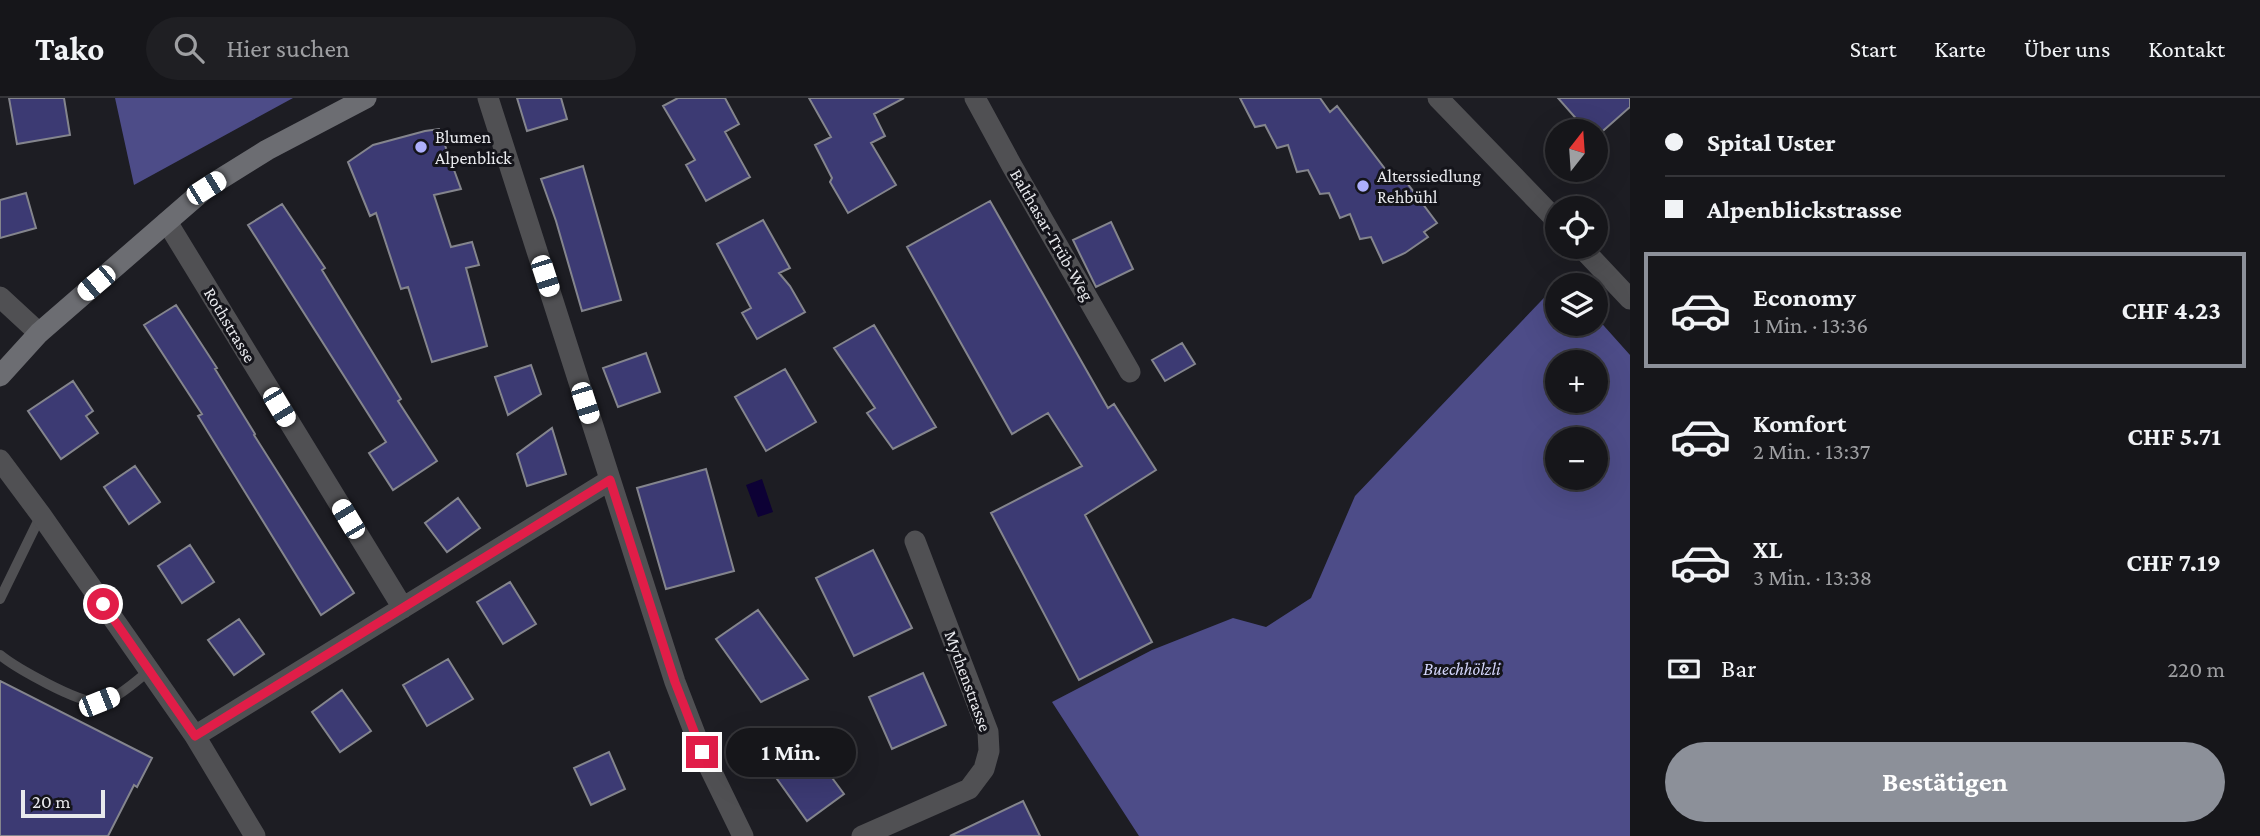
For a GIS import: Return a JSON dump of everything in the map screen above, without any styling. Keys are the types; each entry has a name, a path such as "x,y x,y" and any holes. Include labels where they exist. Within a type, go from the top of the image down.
{"main road":[{"path":"0,376 38,333 206,188 267,150 366,98"}],"street":[{"path":"488,98 675,682 702,752 743,836"},
{"name":"Balthasar-Trüb-Weg","path":"975,98 1130,372"},
{"path":"1438,98 1545,209"},
{"name":"Rothstrasse","path":"167,222 403,608"},
{"path":"1592,259 1630,299"},
{"path":"0,297 38,333"},
{"path":"0,460 195,736 255,836"},
{"path":"195,736 610,480"},
{"name":"Mythenstrasse","path":"862,836 970,789 984,769 989,751 988,732 915,541"}],"lane":[{"path":"0,599 41,515"},
{"path":"0,655 73,696 99,702 118,694 150,670"}],"green space":[{"path":"115,98 293,98 134,185"},
{"name":"Buechhölzli","path":"1545,297 1545,336 1608,336 1608,330 1630,355 1630,836 1139,836 1052,702 1152,650 1233,618 1266,627 1311,598 1355,496"}],"shaded area":[{"path":"762,479 773,512 758,517 746,485"}],"building":[{"path":"9,98 64,98 70,135 17,144"},
{"path":"517,98 561,98 567,119 527,131"},
{"path":"678,98 725,98 739,124 725,132 750,177 706,201 686,165 695,160 663,106"},
{"path":"809,98 904,98 874,114 885,136 871,143 896,185 848,213 830,182 832,178 815,145 831,137"},
{"name":"Alterssiedlung Rehbühl","path":"1240,98 1320,98 1330,112 1337,106 1392,178 1401,175 1437,223 1424,232 1428,237 1405,253 1383,263 1371,237 1360,239 1350,214 1340,218 1329,193 1320,194 1308,170 1297,172 1288,145 1277,148 1265,125 1255,127"},
{"path":"1558,98 1630,98 1630,107 1608,126 1608,119 1576,119"},
{"path":"439,129 461,189 434,195 451,247 472,242 479,265 466,268 487,346 432,362 408,287 401,289 376,213 370,216 348,162 373,145"},
{"path":"583,166 621,300 582,311 541,179"},
{"path":"26,193 36,228 0,238 0,200"},
{"path":"990,201 1108,408 1114,404 1156,470 1085,515 1152,642 1079,680 991,513 1082,466 1048,413 1012,434 907,247"},
{"path":"282,204 325,268 322,270 401,399 398,401 437,461 393,490 369,453 386,442 248,225"},
{"path":"763,220 790,268 779,273 805,312 757,339 742,313 751,308 717,244"},
{"path":"1111,222 1133,269 1096,287 1073,240"},
{"path":"176,305 354,593 321,615 198,416 202,414 144,325"},
{"path":"874,325 936,427 893,449 867,413 875,408 834,348"},
{"path":"1182,343 1195,364 1165,381 1152,360"},
{"path":"646,353 660,392 618,407 603,368"},
{"path":"531,365 541,394 508,415 495,377"},
{"path":"785,369 816,422 766,451 735,397"},
{"path":"73,381 93,411 86,416 98,433 61,459 28,411"},
{"path":"552,428 566,474 527,486 517,454"},
{"path":"135,466 160,502 129,524 104,487"},
{"path":"706,469 734,571 666,589 637,488"},
{"path":"458,498 480,528 447,552 425,523"},
{"path":"190,545 214,582 182,603 158,566"},
{"path":"873,550 912,628 854,656 816,578"},
{"path":"510,582 536,624 503,644 477,602"},
{"path":"758,610 808,679 761,702 716,639"},
{"path":"239,619 264,654 234,675 208,640"},
{"path":"448,659 473,699 427,726 403,685"},
{"path":"923,673 946,725 892,749 869,697"},
{"path":"0,681 152,758 137,787 134,785 108,836 0,836"},
{"path":"342,690 371,731 340,752 312,712"},
{"path":"831,731 852,760 830,775 844,794 807,821 772,772"},
{"path":"609,752 625,789 591,805 574,768"},
{"path":"1023,801 1040,836 950,836"}],"place":[{"name":"Blumen Alpenblick","path":"421,147"},
{"name":"Alterssiedlung Rehbühl","path":"1363,186"}],"route":[{"path":"103,604 195,736 610,480 675,682 702,752"}]}
